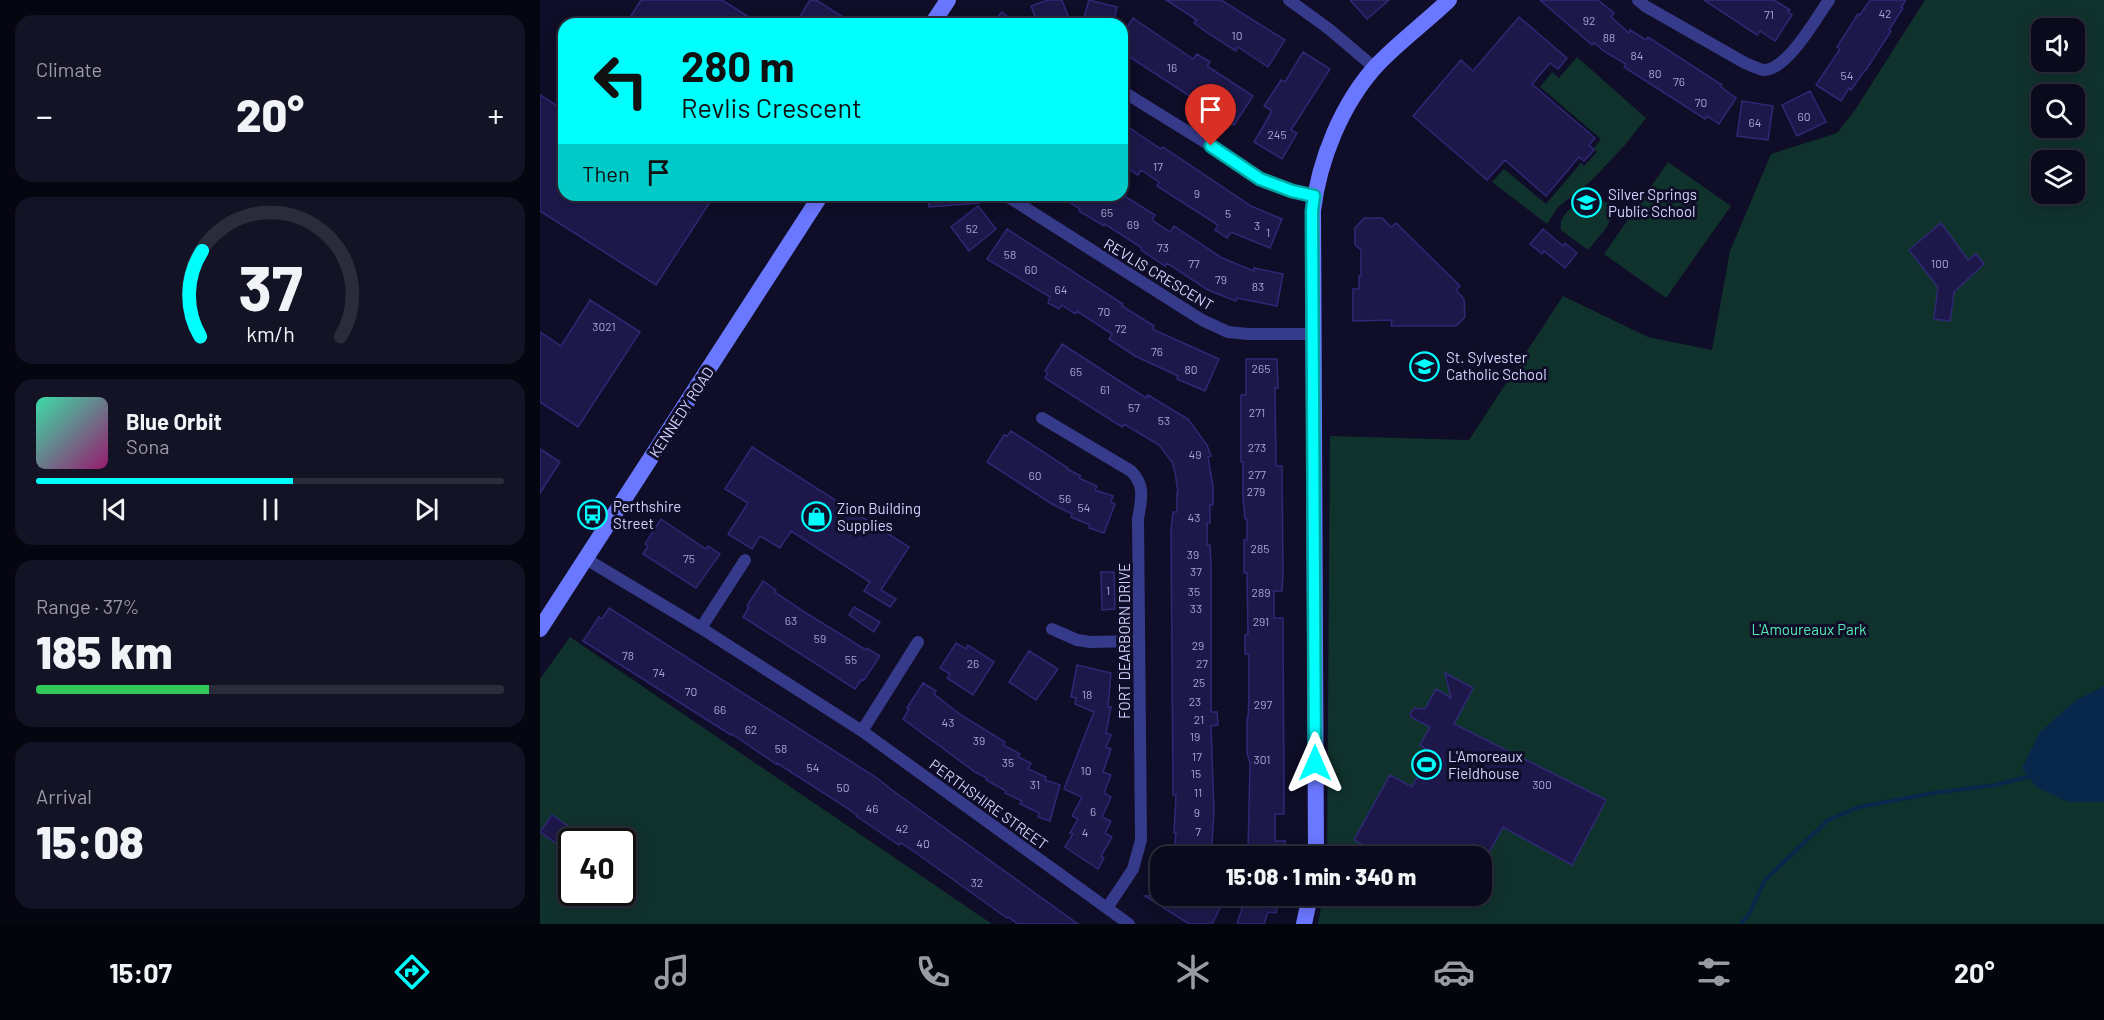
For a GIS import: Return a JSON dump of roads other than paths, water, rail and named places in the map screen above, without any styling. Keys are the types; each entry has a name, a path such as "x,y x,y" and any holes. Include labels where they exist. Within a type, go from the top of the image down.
{"street":[{"path":"936,18 948,0"},
{"path":"1288,0 1329,29 1375,68"},
{"path":"1316,846 1312,334 1314,196 1341,116 1375,68 1449,0"},
{"path":"1638,0 1745,63 1763,70 1775,67 1788,57 1829,0"},
{"path":"1128,95 1229,157 1260,179 1292,191 1314,196"},
{"name":"KENNEDY ROAD","path":"540,629 817,201"},
{"name":"REVLIS CRESCENT","path":"1014,201 1202,320 1228,332 1312,334"},
{"name":"FORT DEARBORN DRIVE","path":"1042,418 1131,471 1138,478 1141,487 1138,519 1141,840 1133,869 1107,908"},
{"name":"PERTHSHIRE STREET","path":"586,559 701,628 862,731 1129,924"},
{"path":"701,628 744,560"},
{"path":"1052,629 1083,641 1138,641"},
{"path":"862,731 918,642"},
{"path":"1304,924 1308,906"}],"water":[{"path":"2104,686 2104,802 2068,802 2036,787 2022,768 2040,732 2075,701"}],"waterway":[{"path":"1741,924 1749,914 1765,880 1828,820 1859,807 1934,793 1995,785 2032,776"}],"place":[{"name":"Silver Springs Public School","path":"1587,203"},
{"name":"St. Sylvester Catholic School","path":"1425,366"},
{"name":"Perthshire Street","path":"592,515"},
{"name":"Zion Building Supplies","path":"816,517"},
{"name":"L'Amoreaux Fieldhouse","path":"1427,765"}],"park label":[{"name":"L'Amoureaux Park","path":"1809,629"}]}
